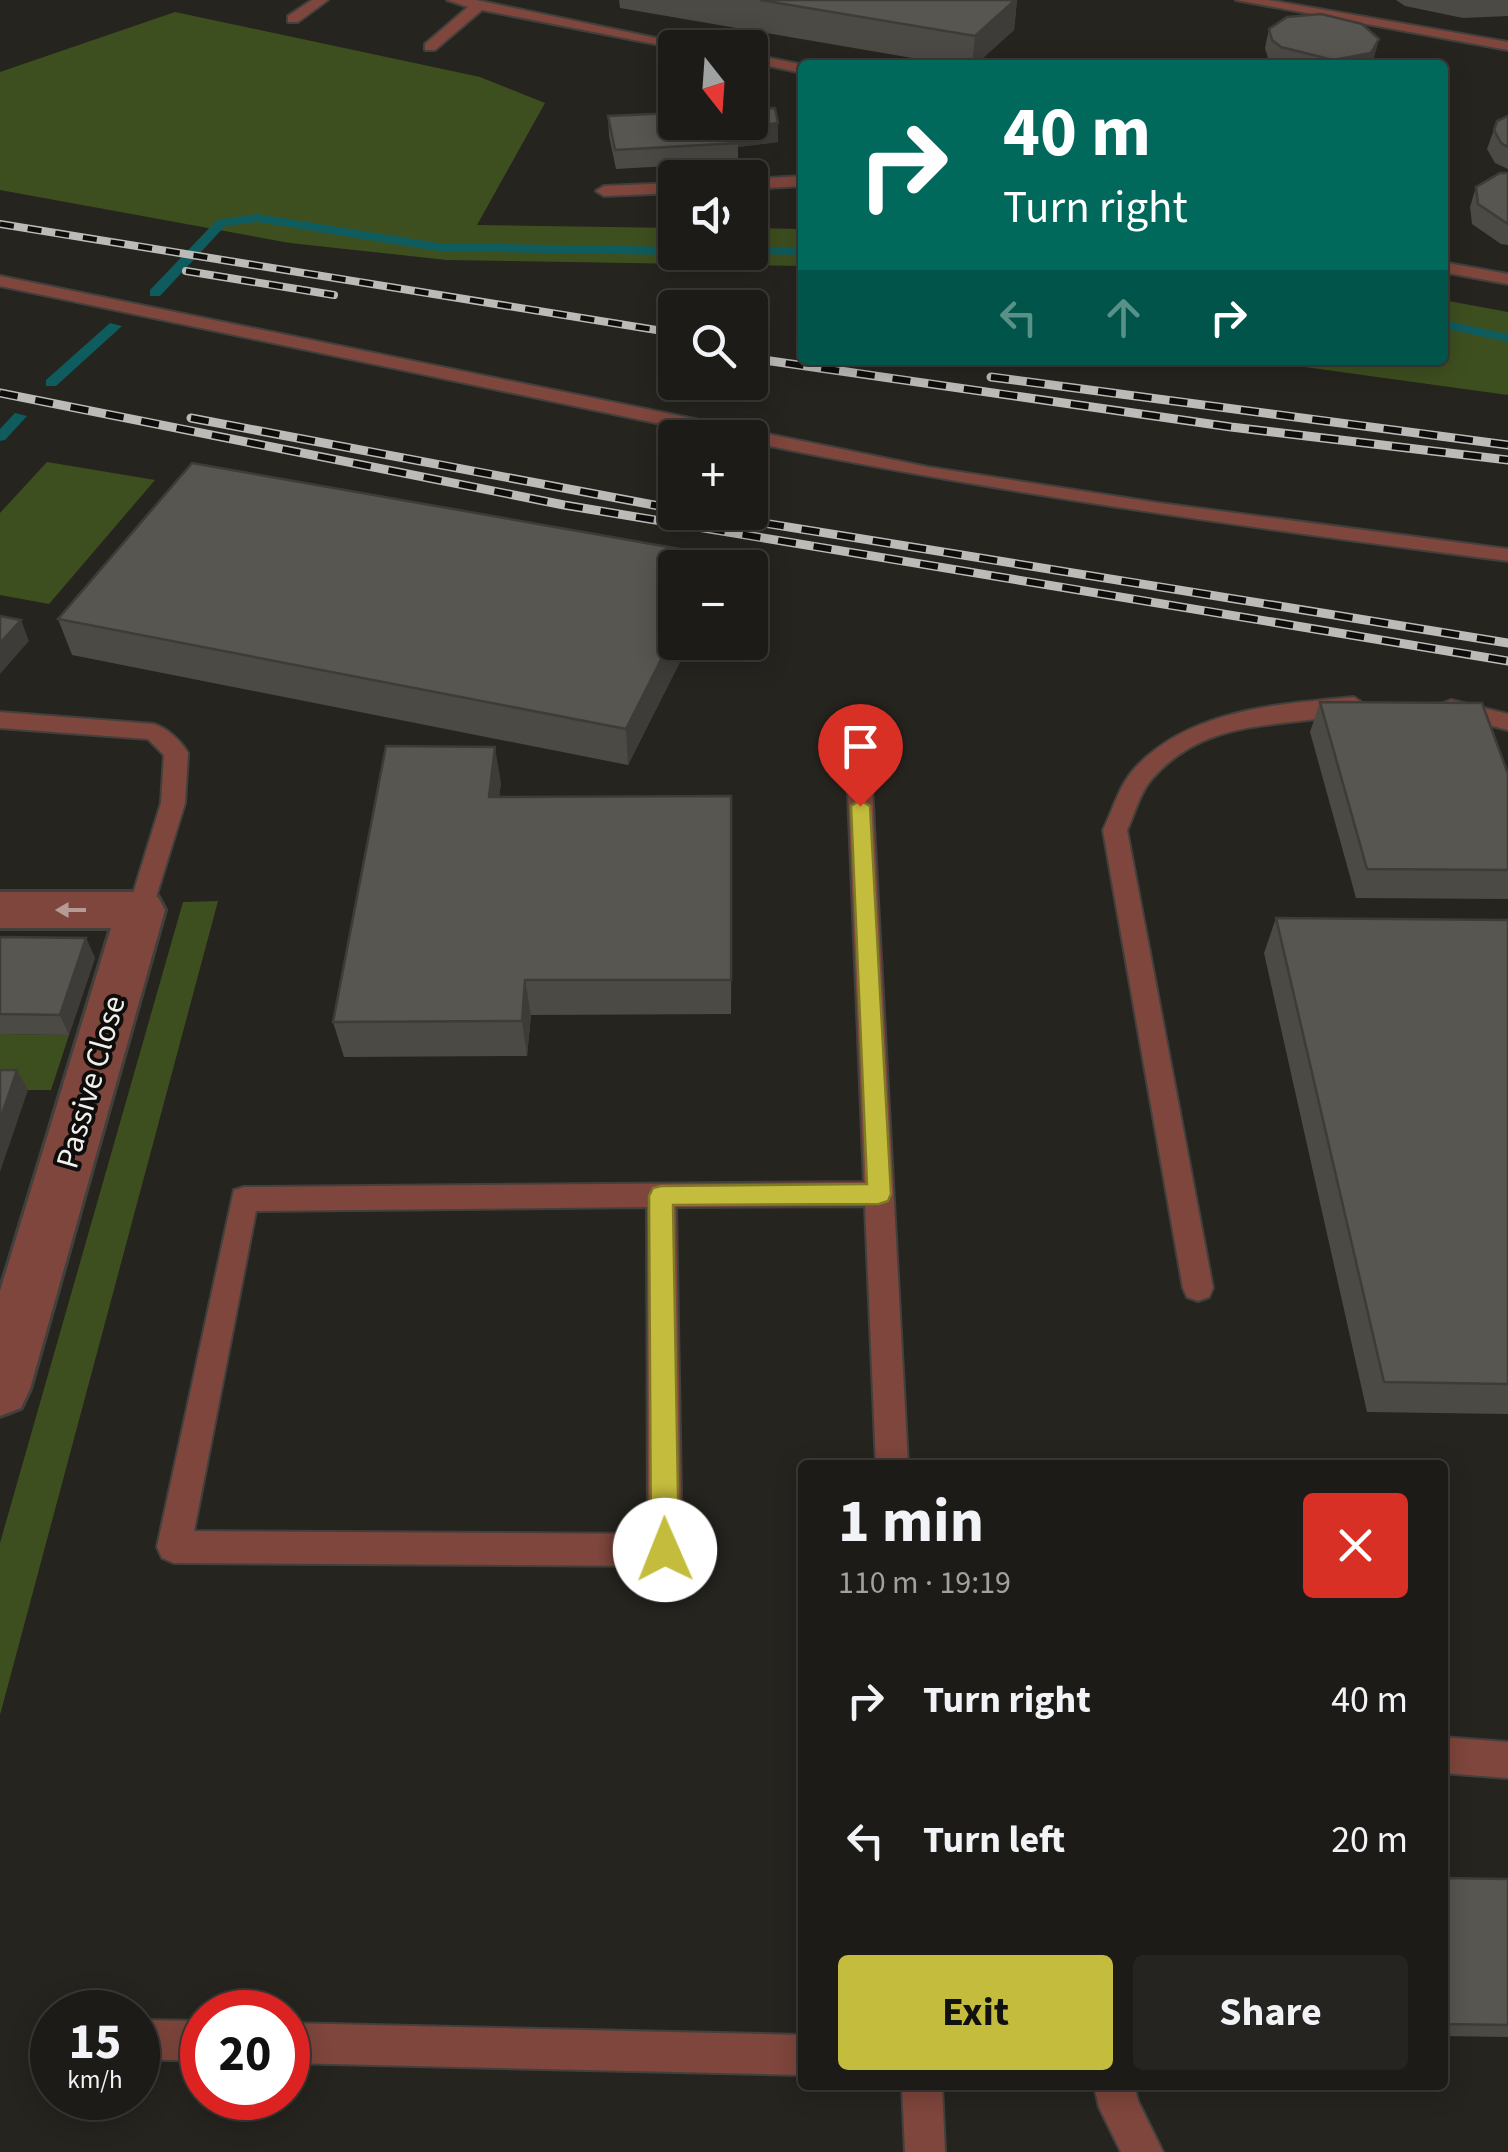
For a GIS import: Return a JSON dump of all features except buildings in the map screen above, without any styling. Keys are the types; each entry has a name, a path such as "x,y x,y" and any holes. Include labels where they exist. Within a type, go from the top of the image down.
{"street":[{"path":"0,910 141,910"},
{"name":"Passive Close","path":"0,1389 141,910"}],"lane":[{"path":"293,18 320,0"},
{"path":"454,0 658,40"},
{"path":"535,15 554,0"},
{"path":"1243,0 1508,46"},
{"path":"430,48 480,5"},
{"path":"768,62 798,68"},
{"path":"768,183 798,181"},
{"path":"604,192 658,189"},
{"path":"1448,267 1508,279"},
{"path":"0,281 928,473 1159,509 1508,555"},
{"path":"1198,1288 1116,830 1142,776 1192,736 1264,713 1384,705"},
{"path":"1419,706 1455,708 1508,722"},
{"path":"0,720 154,732 176,753 173,804 141,910"},
{"path":"858,768 892,1460"},
{"path":"661,1196 665,1550 174,1547 244,1199 879,1194"},
{"path":"1448,1756 1508,1760"},
{"path":"310,2044 798,2056"},
{"path":"919,2090 925,2152"},
{"path":"1115,2090 1119,2107 1143,2152"}],"green space":[{"path":"175,12 480,77 545,103 477,225 658,228 658,264 447,260 290,243 0,190 0,72"},
{"path":"768,228 798,229 798,266 768,265"},
{"path":"1448,301 1508,312 1508,395 1290,365 1448,365"},
{"path":"47,462 155,480 49,604 0,595 0,513"},
{"path":"218,901 0,1715 0,1543 183,902"},
{"path":"0,1034 69,1035 51,1090 0,1090"}],"waterway":[{"path":"155,293 221,223 257,218 438,247 658,251"},
{"path":"768,251 798,251"},
{"path":"1448,325 1508,338"},
{"path":"51,383 115,326"},
{"path":"0,437 20,416"}],"railway":[{"path":"0,224 658,330"},
{"path":"186,271 334,295"},
{"path":"768,361 798,365"},
{"path":"799,365 1231,427 1508,460"},
{"path":"991,377 1508,445"},
{"path":"0,393 564,505 1508,661"},
{"path":"191,418 658,506"},
{"path":"768,524 1508,643"}],"route":[{"path":"665,1550 661,1196 879,1194 860,806"}]}
